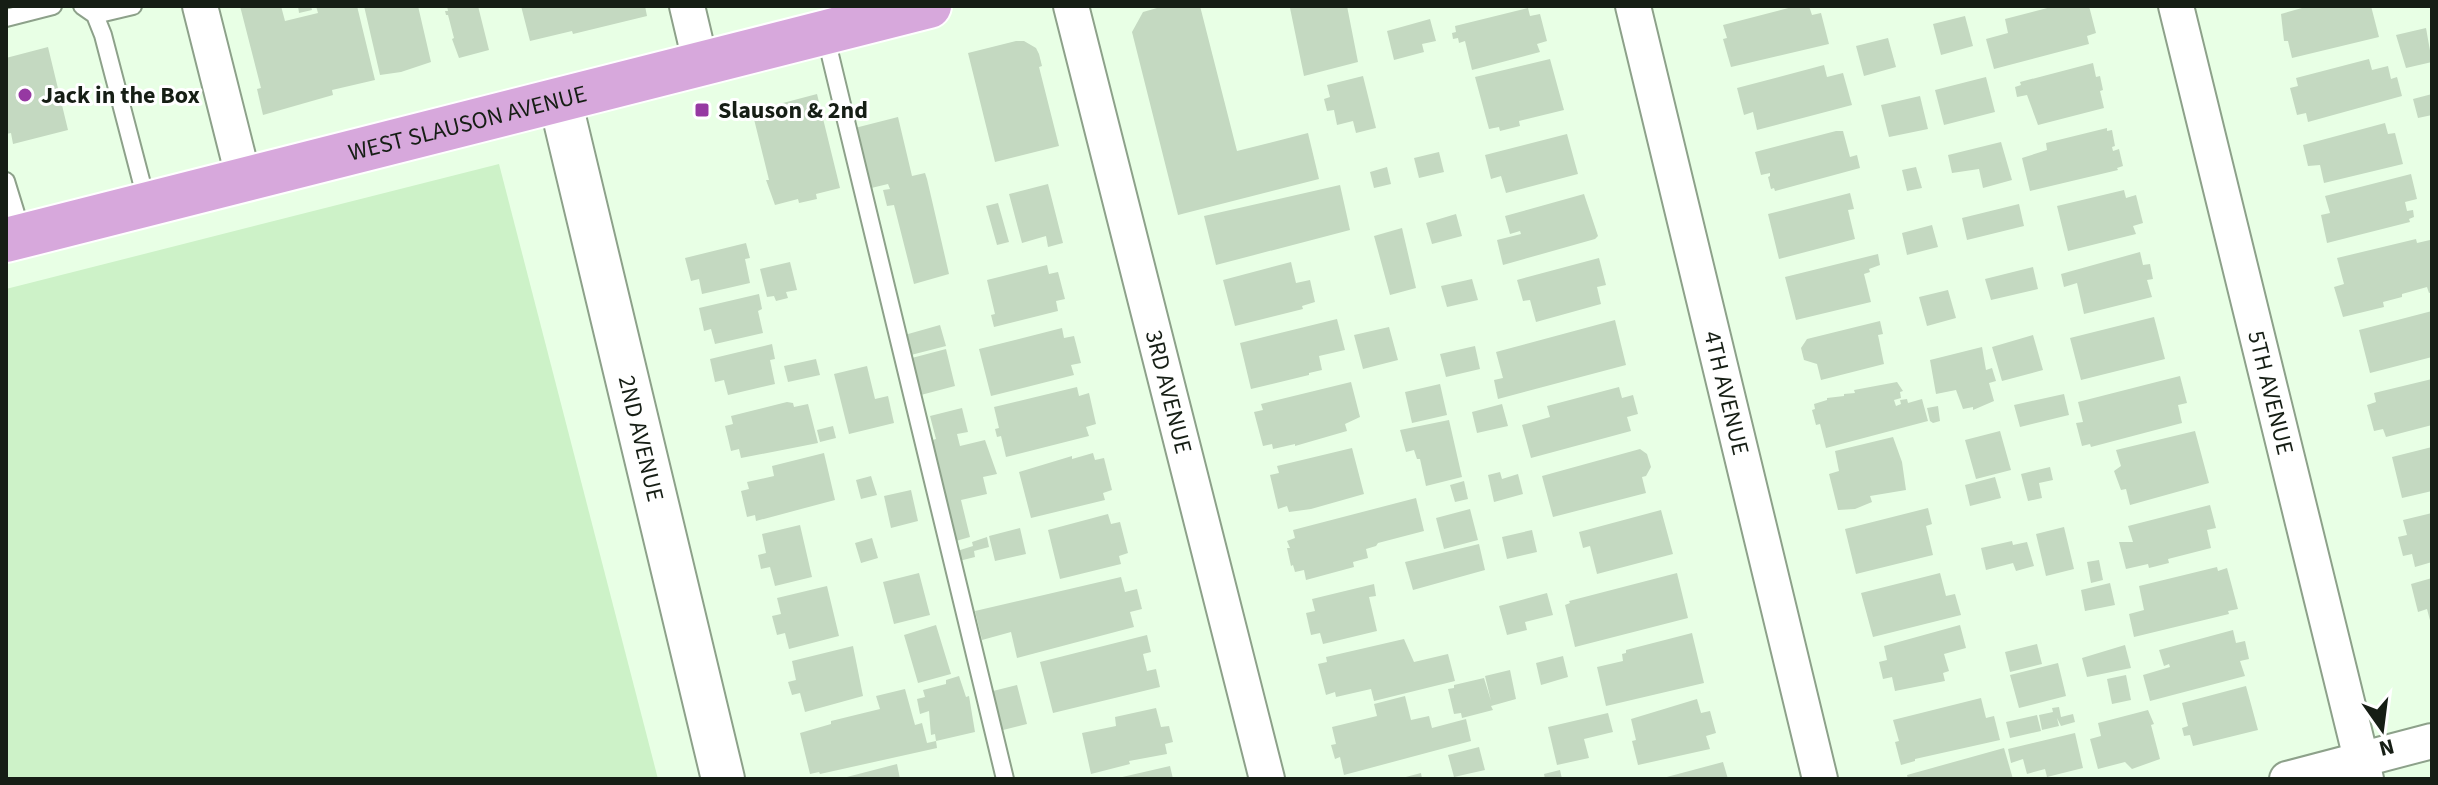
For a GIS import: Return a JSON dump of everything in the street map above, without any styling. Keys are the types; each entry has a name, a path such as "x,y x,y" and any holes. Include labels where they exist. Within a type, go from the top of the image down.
{"main road":[{"name":"WEST SLAUSON AVENUE","path":"14,238 929,6"}],"street":[{"path":"200,6 244,180"},
{"path":"687,6 701,65"},
{"name":"3RD AVENUE","path":"1071,6 1267,779"},
{"name":"4TH AVENUE","path":"1633,6 1820,779"},
{"name":"5TH AVENUE","path":"2176,6 2364,769"},
{"name":"2ND AVENUE","path":"560,100 723,779"},
{"path":"2287,779 2364,769 2432,741"}],"lane":[{"path":"6,18 53,6"},
{"path":"133,6 88,11 103,35 147,204"},
{"path":"824,33 1005,779"},
{"path":"6,181 14,238"}],"green space":[{"path":"499,164 658,779 6,779 6,289"}],"building":[{"path":"240,6 281,6 285,21 318,13 316,6 357,6 375,80 332,90 333,95 263,115 257,89 261,88"},
{"path":"298,6 311,6 312,10 299,13"},
{"path":"364,6 418,6 431,62 380,75"},
{"path":"447,6 478,6 489,50 459,58 445,11 448,11"},
{"path":"521,6 645,6 647,16 530,41"},
{"path":"1164,6 1200,6 1237,151 1308,133 1319,179 1178,215 1132,32 1143,12"},
{"path":"1347,6 1358,62 1304,76 1290,8"},
{"path":"1796,6 1809,6 1812,15 1821,13 1829,44 1731,67 1723,39 1727,38 1723,25"},
{"path":"2055,6 2089,6 2096,33 2087,36 2089,44 1994,69 1986,39 2008,33 2005,19"},
{"path":"2309,6 2371,6 2379,37 2292,58 2288,41 2284,41 2281,14"},
{"path":"1528,8 1530,16 1540,14 1547,41 1537,44 1540,52 1472,70 1465,41 1459,43 1458,38 1453,39 1455,26"},
{"path":"1965,16 1973,46 1941,55 1933,24"},
{"path":"1430,19 1436,41 1422,44 1424,52 1394,60 1387,31"},
{"path":"2426,28 2432,62 2406,68 2396,35"},
{"path":"1888,38 1896,67 1864,76 1856,46"},
{"path":"1024,41 1036,48 1039,54 1042,66 1039,67 1059,146 995,162 968,53"},
{"path":"48,47 68,130 13,144 11,133 6,134 6,58"},
{"path":"1550,59 1564,110 1519,121 1520,126 1500,131 1499,127 1489,129 1475,77"},
{"path":"2369,59 2372,70 2388,66 2391,79 2397,77 2402,96 2308,122 2306,113 2297,115 2290,88 2298,86 2296,78"},
{"path":"2093,63 2096,77 2100,76 2104,108 2038,125 2027,95 2017,97 2015,87 2021,85 2020,82"},
{"path":"1824,65 1827,77 1843,73 1852,105 1757,130 1753,112 1744,115 1737,88"},
{"path":"1363,76 1376,128 1356,133 1353,121 1337,125 1334,110 1327,111 1324,99 1330,97 1327,85"},
{"path":"1986,77 1995,112 1944,125 1935,90"},
{"path":"817,94 840,188 816,194 817,199 799,203 798,199 775,205 766,180 769,180 752,111"},
{"path":"2432,94 2432,115 2418,118 2413,99"},
{"path":"1920,96 1928,129 1889,137 1881,105"},
{"path":"898,117 912,176 925,173 927,179 949,274 914,284 894,205 887,206 883,190 890,189 888,184 867,189 851,129"},
{"path":"2385,123 2388,134 2395,133 2403,164 2324,183 2320,165 2308,166 2303,145"},
{"path":"2107,128 2107,131 2112,130 2113,151 2119,149 2123,166 2118,170 2030,191 2022,158 2047,150 2046,143"},
{"path":"1843,131 1850,157 1857,155 1860,168 1775,191 1771,189 1770,173 1761,175 1755,152"},
{"path":"1567,134 1578,174 1506,193 1501,176 1491,179 1485,155"},
{"path":"2001,142 2012,180 1983,188 1979,169 1952,173 1948,155"},
{"path":"1439,152 1444,172 1419,178 1414,158"},
{"path":"1387,167 1391,184 1374,188 1370,172"},
{"path":"1916,167 1922,188 1907,191 1902,170"},
{"path":"2411,174 2417,199 2405,202 2407,211 2413,210 2414,217 2409,219 2410,222 2327,243 2321,215 2330,213 2325,196"},
{"path":"1048,184 1063,243 1048,247 1046,236 1022,243 1009,194"},
{"path":"1340,185 1350,230 1216,265 1204,216"},
{"path":"2124,190 2126,198 2136,195 2143,223 2133,226 2136,234 2068,251 2057,206"},
{"path":"1850,193 1854,209 1848,210 1855,239 1779,259 1768,214"},
{"path":"1584,194 1598,236 1595,239 1503,265 1497,240 1521,234 1520,231 1510,234 1505,216"},
{"path":"998,203 1009,242 997,245 986,206"},
{"path":"2019,204 2024,226 1967,240 1962,218"},
{"path":"1456,214 1462,236 1432,244 1426,223"},
{"path":"1932,225 1938,247 1907,255 1902,233"},
{"path":"1402,228 1416,288 1390,295 1374,236"},
{"path":"2416,239 2417,243 2430,240 2432,292 2429,293 2427,287 2402,294 2402,297 2383,302 2384,307 2343,317 2334,287 2344,284 2337,258"},
{"path":"746,243 750,258 745,259 750,283 702,294 699,279 691,281 685,258"},
{"path":"2140,252 2143,265 2150,264 2153,279 2147,280 2152,297 2084,314 2077,283 2064,287 2061,274"},
{"path":"1878,254 1880,265 1864,274 1871,302 1796,320 1785,277"},
{"path":"1599,258 1606,285 1597,287 1601,304 1536,322 1530,300 1523,301 1517,280"},
{"path":"790,262 797,290 786,292 788,298 776,301 774,296 767,297 760,269"},
{"path":"1291,262 1296,283 1310,280 1315,302 1302,306 1303,309 1235,326 1223,280"},
{"path":"1047,265 1049,274 1058,272 1065,299 1056,301 1058,311 994,327 991,315 995,314 987,280"},
{"path":"2033,267 2038,289 1991,300 1985,279"},
{"path":"1472,279 1478,300 1447,307 1441,286"},
{"path":"1948,290 1956,318 1927,326 1919,297"},
{"path":"759,294 762,309 758,311 763,333 715,344 711,329 704,331 699,308"},
{"path":"2432,311 2432,357 2370,373 2359,330"},
{"path":"2154,317 2165,359 2081,380 2070,338"},
{"path":"1337,319 1345,350 1319,356 1322,370 1251,389 1240,343"},
{"path":"1615,320 1626,365 1498,399 1494,380 1503,378 1496,352"},
{"path":"1880,321 1883,334 1878,335 1884,364 1821,380 1817,364 1804,360 1801,348 1807,339"},
{"path":"940,325 946,346 907,356 901,336"},
{"path":"1389,327 1398,360 1363,369 1354,335"},
{"path":"1062,328 1064,338 1074,336 1081,363 1071,365 1074,375 991,396 979,349"},
{"path":"2033,335 2043,370 2002,381 1992,347"},
{"path":"772,344 775,359 770,360 775,384 728,395 724,380 715,382 710,359"},
{"path":"1475,346 1480,369 1446,377 1440,354"},
{"path":"1982,347 1986,370 1992,368 1996,381 1989,383 1994,401 1973,410 1973,407 1963,409 1956,390 1936,394 1930,360"},
{"path":"946,349 955,386 917,396 908,359"},
{"path":"816,359 820,375 788,382 784,366"},
{"path":"867,366 875,399 888,396 894,423 849,434 834,374"},
{"path":"2180,376 2187,403 2178,405 2182,423 2091,447 2090,444 2082,446 2076,423 2083,422 2078,402"},
{"path":"2432,379 2432,425 2386,437 2383,429 2374,431 2367,405 2376,402 2374,393"},
{"path":"1351,382 1360,417 1345,424 1347,431 1295,446 1273,449 1272,444 1263,446 1254,412 1263,410 1261,404"},
{"path":"1897,382 1903,391 1900,392 1901,398 1894,400 1896,406 1901,404 1900,400 1907,399 1908,403 1922,399 1928,421 1826,448 1820,424 1816,425 1812,410 1815,409 1814,404 1827,398 1855,393 1854,390"},
{"path":"1440,384 1447,415 1412,423 1405,392"},
{"path":"1077,387 1079,396 1089,393 1096,424 1086,427 1089,436 1006,457 1001,436 997,437 995,429 999,428 994,407"},
{"path":"1619,387 1622,398 1633,395 1638,414 1627,417 1631,431 1531,458 1522,425 1550,417 1547,406"},
{"path":"2064,394 2069,415 2020,427 2014,405"},
{"path":"793,403 794,407 808,404 818,443 741,458 739,449 731,451 725,426 733,424 731,416"},
{"path":"1502,404 1508,426 1477,433 1472,412"},
{"path":"1938,406 1940,421 1933,423 1927,408"},
{"path":"962,408 968,432 957,434 960,446 985,440 997,474 983,477 987,494 961,500 970,537 949,543 926,442 936,439 930,416"},
{"path":"1449,420 1462,477 1426,486 1420,459 1417,459 1414,450 1406,452 1400,430"},
{"path":"833,426 836,438 820,442 817,430"},
{"path":"2000,431 2011,470 1976,479 1965,440"},
{"path":"2195,431 2209,483 2130,505 2126,489 2121,490 2114,471 2121,466 2116,450"},
{"path":"1893,437 1902,462 1906,490 1870,496 1872,502 1855,509 1838,510 1829,474 1839,471 1835,451"},
{"path":"2432,447 2432,491 2402,498 2392,457"},
{"path":"1352,448 1364,494 1311,509 1289,512 1287,506 1278,509 1270,475 1279,473 1277,466"},
{"path":"1640,449 1647,454 1651,467 1642,477 1646,493 1553,517 1542,476"},
{"path":"824,453 835,500 756,521 755,515 747,517 741,491 749,489 747,482 774,476 772,466"},
{"path":"1093,453 1095,460 1104,458 1112,490 1103,493 1105,500 1031,518 1019,472"},
{"path":"2050,467 2053,480 2039,483 2042,498 2028,501 2021,474"},
{"path":"1500,472 1502,479 1518,474 1523,494 1494,502 1488,475"},
{"path":"871,476 877,495 861,499 856,480"},
{"path":"1995,477 2001,498 1970,506 1965,485"},
{"path":"1464,481 1468,499 1455,502 1450,485"},
{"path":"911,490 918,521 891,528 884,496"},
{"path":"1416,498 1424,531 1378,543 1366,549 1368,558 1353,562 1354,567 1306,580 1304,570 1295,572 1291,566 1287,541 1295,538 1293,530"},
{"path":"2210,505 2216,528 2207,530 2211,548 2168,559 2169,563 2149,568 2148,564 2126,569 2119,542 2133,542 2128,526"},
{"path":"1928,508 1932,524 1926,526 1933,555 1856,574 1845,529"},
{"path":"1470,509 1478,540 1444,549 1436,518"},
{"path":"1661,510 1673,554 1597,574 1590,546 1583,548 1579,532"},
{"path":"2432,513 2432,562 2415,567 2412,554 2403,556 2398,537 2407,535 2403,520"},
{"path":"1108,514 1111,524 1120,522 1128,553 1119,556 1121,564 1060,579 1048,530"},
{"path":"800,525 812,577 775,586 770,567 761,569 758,555 766,553 762,534"},
{"path":"2064,527 2074,569 2046,576 2036,534"},
{"path":"1020,528 1026,554 995,561 989,536"},
{"path":"1532,530 1537,552 1507,559 1502,537"},
{"path":"987,537 989,547 974,551 975,557 959,561 957,551"},
{"path":"872,538 878,558 861,563 855,543"},
{"path":"2012,541 2013,545 2027,542 2034,566 2016,571 2013,563 1986,570 1981,548"},
{"path":"1479,544 1485,570 1413,590 1405,562"},
{"path":"2099,560 2103,580 2091,583 2087,562"},
{"path":"2217,567 2218,571 2227,568 2238,609 2228,611 2229,614 2134,637 2129,614 2144,610 2139,586"},
{"path":"919,573 930,615 894,624 883,582"},
{"path":"1677,573 1688,618 1575,647 1565,605 1569,601"},
{"path":"1940,573 1946,596 1955,594 1961,615 1873,637 1861,593"},
{"path":"1121,577 1125,592 1137,589 1142,609 1130,612 1134,627 1017,658 1011,632 982,640 975,611"},
{"path":"2432,578 2431,624 2427,609 2418,612 2411,584"},
{"path":"2110,583 2115,605 2085,611 2081,590"},
{"path":"1374,584 1376,596 1369,597 1377,631 1323,644 1320,633 1311,635 1306,613 1315,611 1312,599"},
{"path":"827,586 839,636 789,649 785,633 777,635 772,616 781,614 777,598"},
{"path":"1547,593 1553,615 1525,622 1527,630 1507,635 1499,606"},
{"path":"936,625 951,674 918,683 904,635"},
{"path":"1960,625 1966,648 1944,654 1949,671 1943,673 1945,681 1895,691 1892,677 1883,679 1879,662 1887,660 1884,646"},
{"path":"2233,630 2236,643 2245,641 2249,659 2240,661 2245,676 2150,701 2143,675 2170,667 2169,664 2164,666 2159,650"},
{"path":"1692,633 1704,683 1606,706 1597,667 1623,661 1622,654 1626,650"},
{"path":"1147,635 1151,652 1143,654 1147,671 1156,669 1160,687 1053,713 1040,662"},
{"path":"1404,639 1414,662 1448,654 1455,681 1374,701 1371,689 1336,697 1335,692 1326,695 1318,664 1327,662 1326,657"},
{"path":"2037,644 2042,664 2010,672 2005,652"},
{"path":"2125,645 2131,668 2087,677 2082,658"},
{"path":"853,646 863,696 805,712 800,693 792,695 788,682 796,680 792,661"},
{"path":"1563,656 1568,677 1541,685 1536,663"},
{"path":"2058,663 2066,696 2019,708 2010,675"},
{"path":"1510,670 1516,699 1491,706 1493,710 1462,718 1461,713 1454,714 1448,689 1484,678 1491,701 1485,676"},
{"path":"2126,675 2131,700 2112,704 2107,679"},
{"path":"959,676 966,697 969,696 975,732 936,741 935,734 931,735 929,711 920,714 917,699 925,697 923,690 946,684 946,680"},
{"path":"1017,685 1027,724 999,731 989,692"},
{"path":"2246,686 2258,730 2193,746 2190,735 2184,736 2182,728 2188,726 2182,703"},
{"path":"905,689 915,725 922,723 927,743 936,741 937,748 810,774 800,733 831,724 831,721 880,709 876,696"},
{"path":"1405,696 1411,720 1429,716 1432,728 1466,719 1471,741 1344,775 1340,757 1335,759 1331,745 1336,744 1332,727 1377,716 1374,704"},
{"path":"1981,698 1986,718 1994,716 2000,740 1901,765 1893,720"},
{"path":"1697,699 1701,713 1710,711 1716,733 1706,736 1710,749 1638,765 1631,719"},
{"path":"2059,707 2061,717 2073,714 2075,722 2061,726 2057,718 2059,726 2042,730 2039,715 2053,712 2052,708"},
{"path":"1156,708 1161,727 1169,726 1173,742 1165,744 1167,754 1129,761 1130,764 1091,774 1082,733 1116,726 1115,717"},
{"path":"2148,710 2154,724 2151,725 2160,759 2132,769 2125,762 2098,769 2090,739 2101,736 2098,723"},
{"path":"1608,713 1613,732 1584,739 1589,758 1557,765 1548,727"},
{"path":"2037,715 2041,731 2010,738 2006,722"},
{"path":"2075,733 2083,768 2047,777 2045,769 2027,774 2023,759 2011,763 2008,749"},
{"path":"1479,747 1485,770 1454,777 1448,755"},
{"path":"2004,748 2013,779 1908,779 1907,775"},
{"path":"1723,762 1728,779 1663,779 1663,778"},
{"path":"897,764 900,779 843,779 843,778"},
{"path":"1170,766 1173,779 1118,779 1118,778"},
{"path":"1560,770 1562,779 1545,779 1544,774"},
{"path":"1421,773 1422,779 1402,779 1402,778"}],"place":[{"name":"Jack in the Box","path":"25,95"},
{"name":"Slauson & 2nd","path":"702,110"}]}
